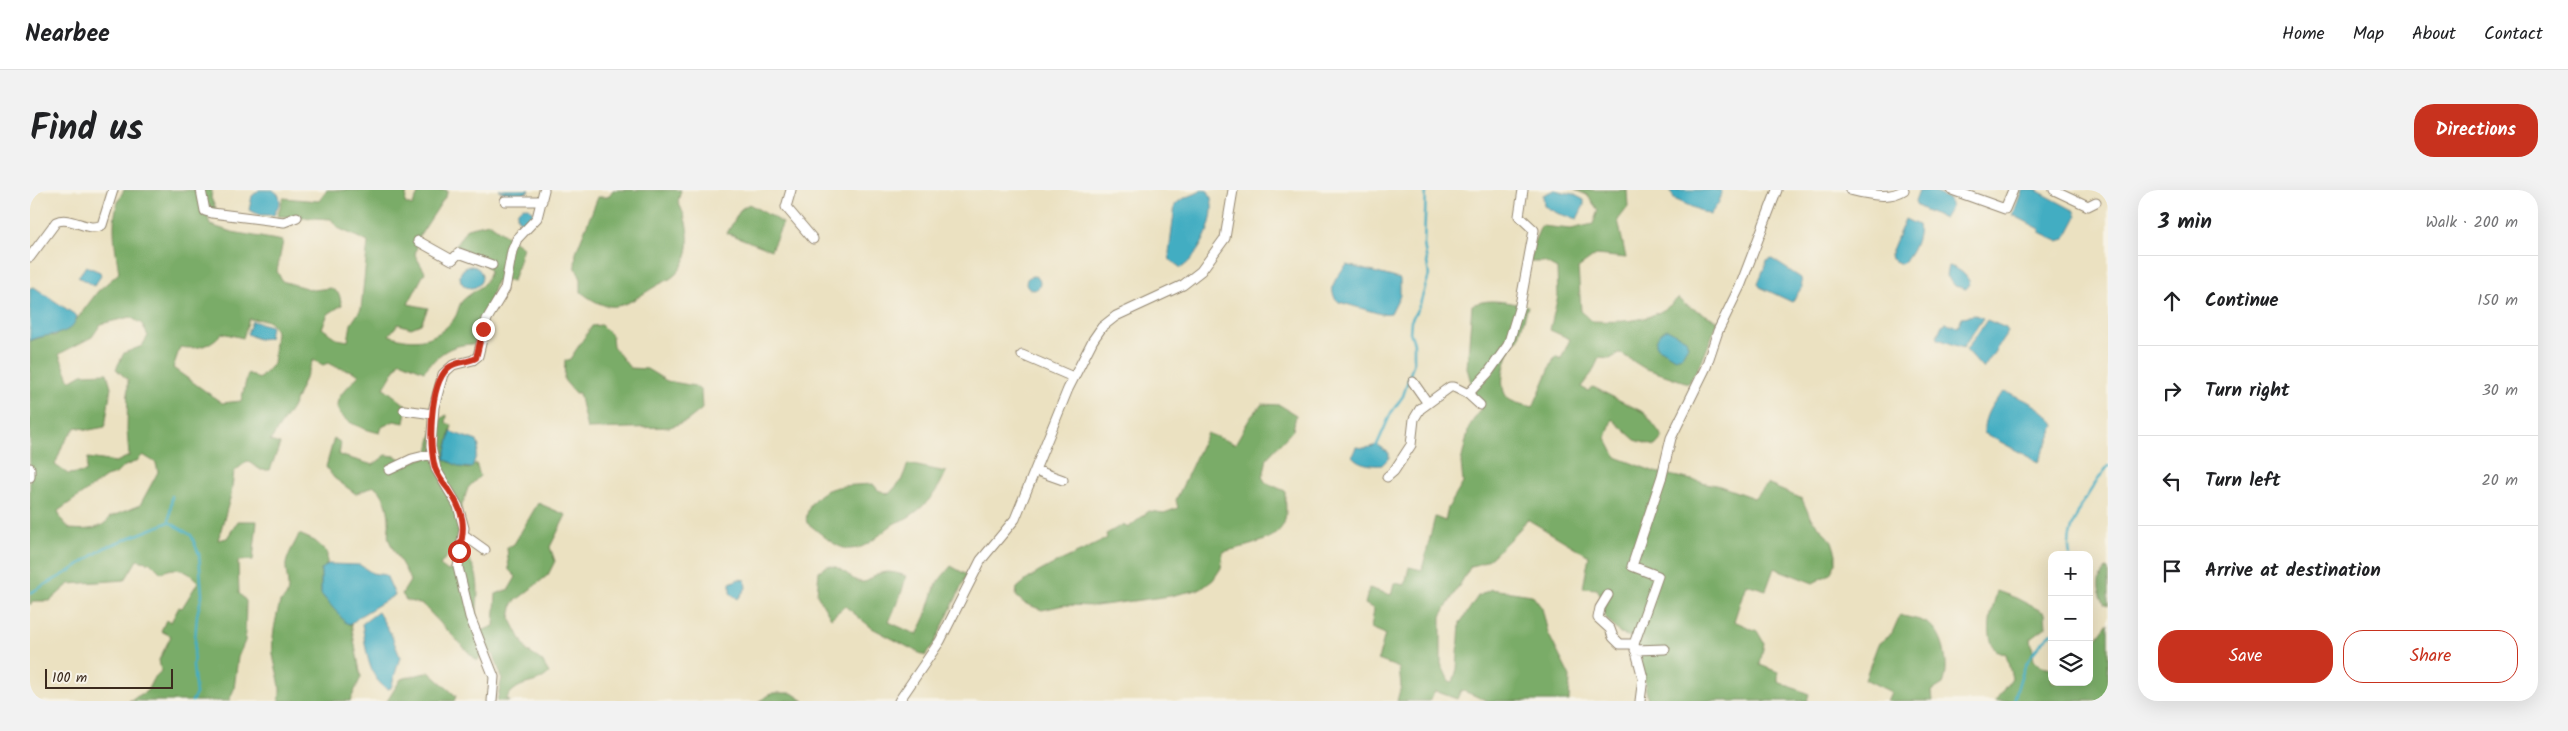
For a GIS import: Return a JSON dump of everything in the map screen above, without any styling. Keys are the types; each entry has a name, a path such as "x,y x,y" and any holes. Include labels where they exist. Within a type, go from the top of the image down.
{"street":[{"path":"30,257 56,222 66,220 93,227 102,225 113,190"},
{"path":"201,190 205,210 212,213 284,222 297,217"},
{"path":"492,701 494,677 470,617 458,567 464,528 458,506 440,479 432,454 433,414 443,374 453,365 473,360 478,356 487,320 505,290 512,251 517,239 535,222 544,190"},
{"path":"791,190 786,207 813,239"},
{"path":"900,701 940,641 981,560 1015,519 1073,376 1086,351 1102,327 1116,316 1183,285 1201,271 1225,238 1233,190"},
{"path":"1468,394 1488,373 1508,344 1520,305 1534,230 1520,216 1523,190"},
{"path":"1640,701 1643,678 1634,647 1658,576 1632,566 1662,476 1668,447 1676,424 1706,367 1718,331 1741,284 1777,190"},
{"path":"1850,190 1897,195 1904,190"},
{"path":"1952,190 2006,209 2013,190"},
{"path":"2054,190 2088,206 2096,202"},
{"path":"505,201 542,201"},
{"path":"418,241 452,260 459,253 492,264"},
{"path":"1022,355 1073,376"},
{"path":"1412,382 1427,402"},
{"path":"1387,477 1394,471 1412,445 1414,419 1427,402 1450,387 1468,394 1480,405"},
{"path":"404,410 433,414"},
{"path":"389,470 412,459 432,454"},
{"path":"30,468 30,477"},
{"path":"1035,470 1063,480"},
{"path":"464,535 485,550"},
{"path":"1608,595 1600,608 1598,618 1610,629 1613,637 1620,644 1665,649"}],"green space":[{"path":"124,190 212,190 211,198 216,209 208,217 210,225 232,232 283,241 277,271 282,281 313,290 331,288 339,294 342,305 328,314 322,328 337,339 348,341 351,324 361,309 368,242 338,228 331,219 277,216 283,198 319,201 327,190 407,190 405,203 412,206 420,190 447,190 447,194 419,237 415,255 425,272 408,304 428,308 421,324 411,328 398,324 389,335 398,338 424,339 440,332 454,319 462,301 479,288 488,277 490,271 483,262 456,245 467,228 489,223 523,247 513,281 496,281 477,344 468,344 447,350 424,371 400,361 384,388 407,406 404,423 394,421 382,427 380,433 349,422 338,411 337,404 340,396 359,375 328,363 323,365 313,360 292,408 270,441 280,444 270,470 261,470 247,461 234,472 231,495 218,540 227,538 238,521 257,521 253,560 238,561 239,593 246,601 245,641 238,657 234,689 229,701 129,701 147,691 153,679 161,671 159,660 171,636 161,631 166,620 171,622 179,607 182,608 198,582 190,574 176,569 161,573 151,563 137,560 125,580 69,584 50,601 33,601 30,605 30,341 47,335 55,336 77,319 98,291 119,273 114,220 119,200","holes":["130,317 142,324 148,336 142,346 124,353 116,369 128,380 127,430 129,456 116,462 88,458 86,472 68,474 55,465 63,444 76,427 89,430 105,427 111,387 107,373 82,374 70,381 59,354 92,337 101,324","249,319 265,320 271,323 276,331 273,364 259,379 248,373 241,401 222,403 173,368 180,347 192,348 203,346 213,341 222,333 243,338","143,455 156,463 158,472 140,505 110,517 107,522 92,529 70,529 61,519 58,511 106,477 116,474 123,467 137,461"]},
{"path":"613,190 681,190 678,202 685,220 688,239 686,258 682,267 674,276 620,306 602,305 581,292 581,279 575,266 576,252 598,197 608,197"},
{"path":"1575,190 1627,190 1628,207 1618,220 1626,258 1596,255 1578,268 1581,311 1592,321 1627,321 1649,317 1669,306 1678,298 1684,304 1718,321 1702,361 1688,383 1644,368 1620,353 1610,359 1599,358 1592,373 1581,387 1588,391 1593,387 1645,413 1663,437 1655,446 1635,440 1612,419 1606,438 1616,457 1655,472 1720,486 1754,498 1767,484 1802,499 1810,517 1832,541 1836,554 1836,563 1830,574 1813,583 1774,568 1766,590 1746,584 1734,621 1757,631 1764,643 1760,665 1778,672 1778,682 1809,694 1807,701 1648,701 1639,651 1631,637 1620,634 1604,616 1605,602 1597,589 1583,588 1589,556 1527,519 1491,558 1471,566 1441,616 1441,664 1449,681 1453,682 1457,669 1460,623 1478,596 1491,589 1532,595 1542,608 1548,633 1570,677 1569,701 1488,701 1461,690 1457,699 1435,691 1429,701 1397,701 1401,686 1399,668 1378,660 1385,634 1371,628 1374,609 1365,604 1369,588 1391,595 1394,583 1405,585 1409,567 1422,570 1435,517 1445,521 1448,508 1463,483 1461,462 1469,427 1481,408 1474,393 1467,368 1472,305 1493,301 1528,306 1518,340 1513,341 1504,371 1503,388 1505,395 1515,402 1533,407 1555,356 1561,359 1570,339 1550,330 1558,296 1557,269 1544,262 1530,262 1534,242 1541,226 1571,229 1593,224 1598,210 1587,195"},
{"path":"749,204 783,223 771,250 727,233 741,209"},
{"path":"601,325 612,336 613,346 630,368 647,369 667,381 695,386 701,391 702,409 687,421 670,427 587,429 579,393 575,393 564,380 565,361 570,359 592,326"},
{"path":"1262,404 1280,405 1296,415 1293,430 1267,458 1263,478 1265,482 1285,491 1285,519 1277,533 1260,542 1223,552 1221,568 1213,580 1201,589 1170,596 1096,606 1064,605 1042,610 1024,603 1016,596 1017,588 1027,580 1049,566 1107,538 1106,534 1124,524 1128,528 1149,511 1164,513 1178,508 1176,500 1207,433 1235,444 1250,418"},
{"path":"447,415 446,423 452,425 444,459 469,469 476,463 480,476 468,488 458,517 462,529 459,541 440,565 448,571 467,557 472,565 476,573 478,590 476,626 484,630 494,626 496,594 509,589 516,577 509,570 507,548 514,544 538,503 566,515 550,547 555,561 548,575 513,603 510,618 527,651 542,661 549,673 543,678 511,692 506,699 510,701 497,701 502,678 494,655 486,651 477,661 423,605 406,600 402,594 410,581 389,540 388,511 381,492 374,486 356,494 334,478 326,467 334,438 341,443 339,455 373,465 386,455 395,456 409,463 427,457 435,427"},
{"path":"908,464 946,472 936,491 922,507 894,524 868,544 850,549 844,548 833,543 807,523 811,504 823,492 839,487 873,484 878,490 889,494 901,481"},
{"path":"299,534 315,541 327,552 327,564 321,570 321,594 348,624 351,624 361,677 350,701 279,701 280,689 273,654 273,635 280,602 284,599 288,590 287,560"},
{"path":"827,566 838,568 853,579 861,582 885,572 906,576 889,622 917,635 926,616 936,584 951,566 967,575 934,644 925,656 872,628 845,606 831,618 817,594 819,571"},
{"path":"2106,569 2108,570 2108,606 2105,605 2099,586 2100,578"},
{"path":"1997,591 2016,598 2045,613 2046,627 2031,638 2034,660 2042,666 2048,667 2048,686 2093,686 2093,638 2096,639 2108,623 2108,701 1995,701 2012,678 2006,654 1995,650 1992,643 1989,628"},
{"path":"1900,615 1930,625 1943,645 1946,661 1945,677 1943,684 1932,691 1933,701 1887,701 1891,692 1865,679 1878,644 1892,633"},
{"path":"429,672 456,696 454,701 387,701 401,679"},
{"path":"773,693 792,693 804,701 759,701"}],"water":[{"path":"259,190 273,190 279,195 280,202 274,215 260,215 249,210 252,196"},
{"path":"499,190 529,190 522,195 514,196"},
{"path":"1202,190 1208,191 1211,200 1210,221 1202,244 1181,268 1170,260 1169,253 1175,205"},
{"path":"1554,190 1573,194 1584,200 1584,205 1577,219 1559,214 1544,206 1543,195"},
{"path":"1670,190 1720,190 1722,193 1719,202 1710,215 1674,199"},
{"path":"1919,190 1930,190 1949,199 1951,208 1944,219 1917,206 1915,201"},
{"path":"2022,190 2036,190 2075,211 2077,216 2065,239 2058,241 2040,233 2040,229 2013,215"},
{"path":"522,207 528,207 533,212 531,221 522,223 517,218 517,212"},
{"path":"1905,219 1918,225 1919,229 1912,252 1901,264 1891,259 1890,255"},
{"path":"1772,259 1801,278 1802,287 1792,302 1760,287 1758,283 1767,261"},
{"path":"1347,265 1400,279 1400,295 1391,313 1381,314 1339,302 1335,298 1333,293 1334,283"},
{"path":"86,266 100,272 101,276 94,286 78,277"},
{"path":"467,266 475,266 482,273 482,281 475,288 467,288 460,281 460,273"},
{"path":"1948,266 1965,275 1970,284 1966,289 1955,286 1946,275"},
{"path":"1033,276 1038,278 1040,283 1038,288 1033,290 1028,288 1026,283 1028,278"},
{"path":"34,287 77,316 70,328 64,332 30,341 30,288"},
{"path":"1975,315 1983,318 1963,348 1938,339 1937,336 1942,325 1946,323 1958,326 1962,317"},
{"path":"1987,320 2006,328 2008,332 1983,369 1966,350"},
{"path":"252,321 271,326 269,338 258,339 247,334"},
{"path":"1667,329 1686,339 1688,346 1682,356 1675,358 1656,347 1658,337"},
{"path":"2004,392 2026,400 2040,409 2052,420 2055,426 2038,462 1984,433 1985,421 1989,410"},
{"path":"451,432 477,441 479,447 472,468 460,467 444,459"},
{"path":"1377,445 1389,453 1389,458 1382,465 1366,464 1352,456 1356,447 1366,448"},
{"path":"328,564 360,565 372,573 386,575 395,595 360,616 351,624 346,623 321,594 321,570"},
{"path":"739,579 745,580 746,588 738,599 730,593 730,583"},
{"path":"378,612 391,634 400,657 391,688 388,689 381,684 372,670 366,651 362,624"}],"waterway":[{"path":"1376,447 1391,413 1403,396 1414,362 1414,343 1410,332 1411,321 1420,304 1429,275 1424,244 1426,190"},
{"path":"2070,551 2071,532 2080,508 2108,466"},
{"path":"172,496 169,522 191,535 199,554 202,595 197,615 193,666 196,694 192,701"},
{"path":"30,593 70,571 104,548 169,522"},
{"path":"2014,701 2027,663 2037,648 2048,637"}],"route":[{"path":"459,551 464,528 458,506 440,479 436,469 431,446 433,414 443,374 453,365 473,360 478,356 483,329"}]}
